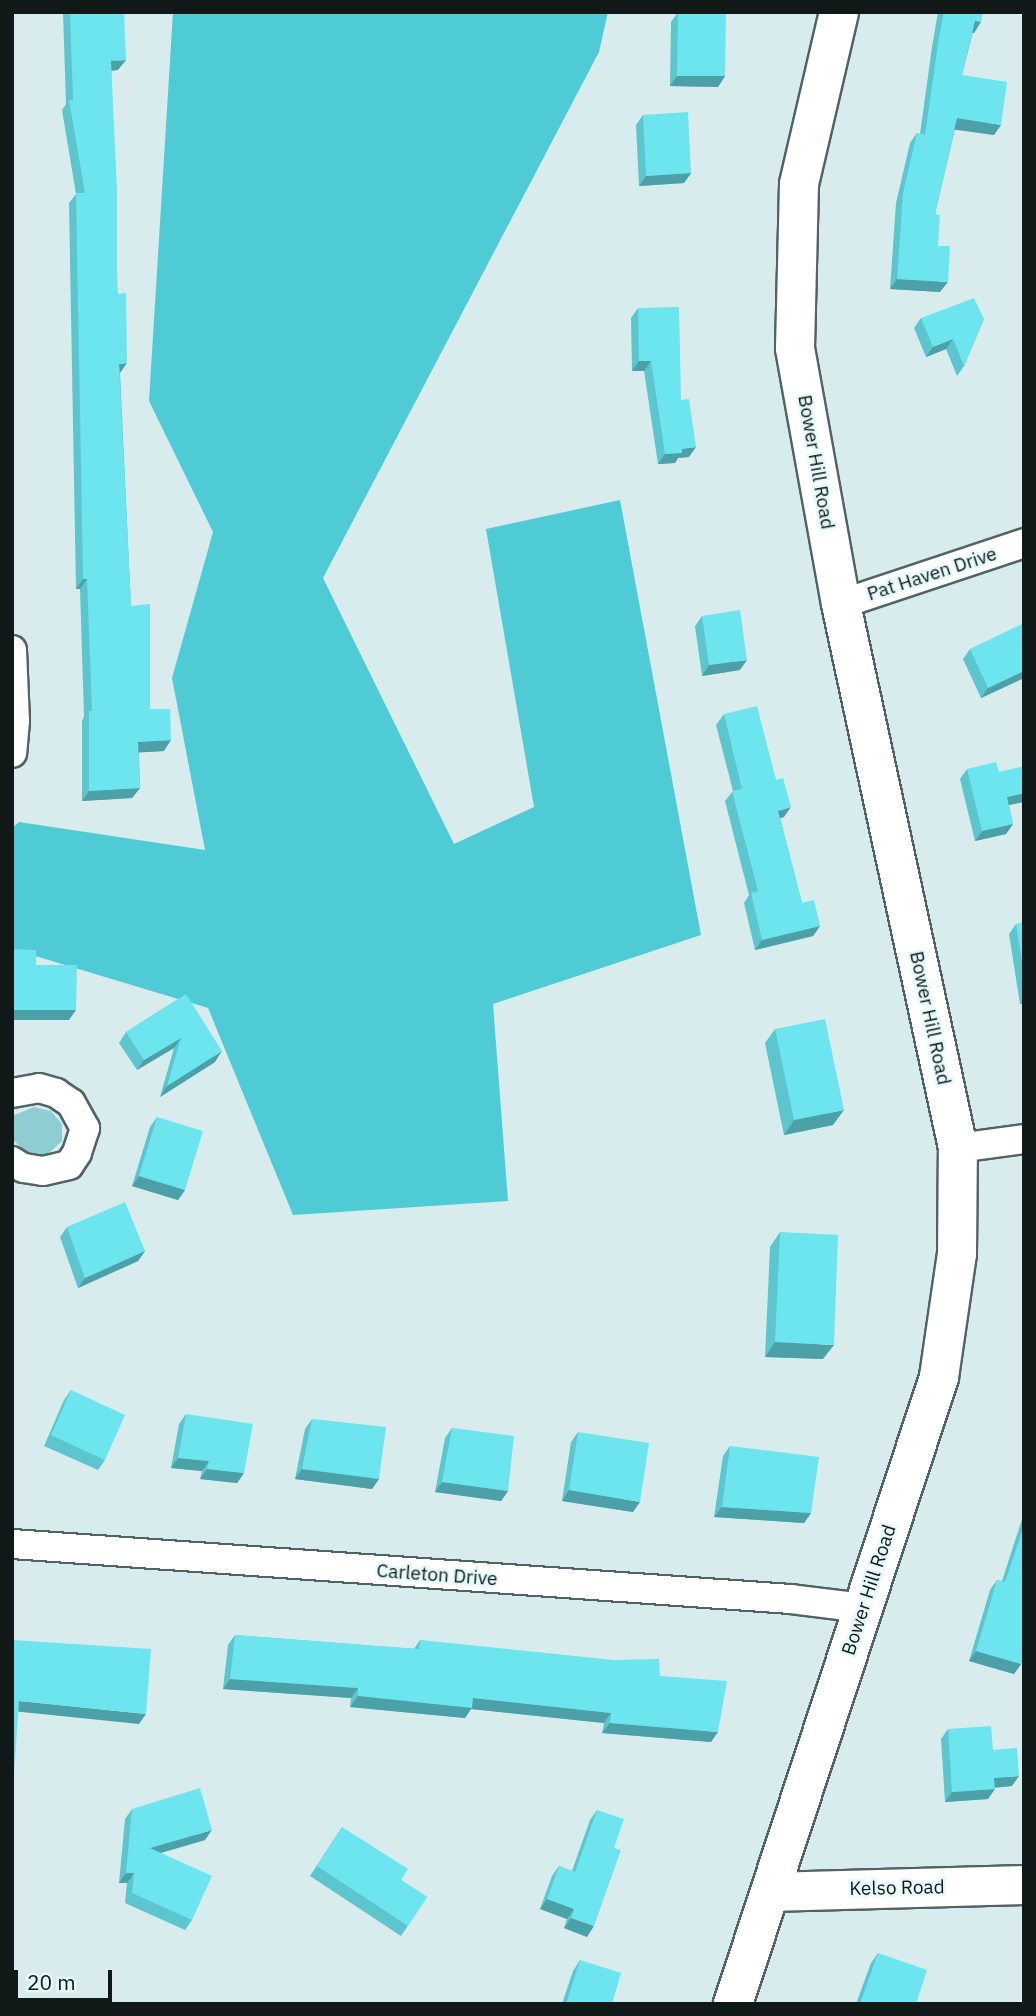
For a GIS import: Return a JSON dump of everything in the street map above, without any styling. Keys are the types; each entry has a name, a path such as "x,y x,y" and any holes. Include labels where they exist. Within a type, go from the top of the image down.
{"main road":[{"name":"Bower Hill Road","path":"733,2004 939,1377 957,1254 958,1149 841,604 795,348 799,184 839,12"},
{"name":"Kelso Road","path":"771,1892 1024,1885"}],"street":[{"name":"Pat Haven Drive","path":"841,604 1024,543"},
{"path":"12,650 15,721 12,753"},
{"path":"12,1093 39,1088 56,1093 71,1103 85,1128 77,1153 69,1165 43,1171 23,1168 12,1161"},
{"path":"958,1149 1024,1139"},
{"name":"Carleton Drive","path":"13,1545 777,1598 863,1608"}],"shaded area":[{"path":"173,12 608,12 599,52 323,578 454,844 534,807 486,529 620,500 701,935 493,1004 508,1201 293,1215 208,1008 12,949 12,828 19,822 205,850 172,678 213,532 149,401"},
{"path":"34,1107 51,1111 62,1124 62,1141 47,1155 28,1154 12,1139 12,1116"}],"building":[{"path":"70,12 124,12 126,60 111,61 117,191 117,294 126,293 127,363 119,364 131,606 150,604 150,709 170,709 171,740 138,742 140,788 89,791 89,711 92,711 87,579 83,579 76,193 85,193 69,100 73,100"},
{"path":"678,12 726,12 725,76 677,76"},
{"path":"944,12 983,12 981,22 975,21 962,75 1007,82 1001,125 957,118 935,214 940,215 938,246 950,246 948,282 897,279 903,193 917,133 925,135"},
{"path":"688,112 691,173 646,176 643,115"},
{"path":"974,298 984,319 964,366 953,339 933,347 921,318"},
{"path":"679,307 681,400 689,399 696,447 682,449 682,453 665,454 651,361 639,361 638,308"},
{"path":"740,610 747,660 709,665 702,616"},
{"path":"1022,624 1024,671 988,688 970,649"},
{"path":"757,706 776,780 783,778 791,807 778,811 802,903 814,900 820,926 762,940 751,893 758,891 732,791 742,789 724,714"},
{"path":"996,762 999,772 1024,766 1024,793 1007,797 1013,824 982,831 967,769"},
{"path":"1024,923 1024,974 1016,924"},
{"path":"12,949 36,950 36,965 77,965 76,1010 12,1010"},
{"path":"186,994 222,1051 167,1086 181,1038 144,1060 126,1032"},
{"path":"825,1019 844,1110 794,1120 775,1029"},
{"path":"157,1117 203,1131 185,1190 139,1176"},
{"path":"125,1202 145,1251 85,1278 67,1227"},
{"path":"780,1232 838,1235 834,1345 775,1342"},
{"path":"71,1390 125,1415 105,1460 51,1435"},
{"path":"186,1414 253,1424 244,1473 207,1469 209,1461 178,1458"},
{"path":"312,1419 386,1427 379,1479 302,1469"},
{"path":"452,1428 514,1436 508,1491 442,1482"},
{"path":"578,1432 649,1443 640,1502 569,1490"},
{"path":"730,1446 819,1457 811,1513 722,1507"},
{"path":"1024,1525 1024,1653 1021,1664 976,1651 997,1580 1005,1582"},
{"path":"235,1635 419,1649 420,1640 614,1660 659,1659 660,1676 727,1681 718,1732 610,1723 611,1713 473,1698 472,1708 358,1696 358,1688 230,1679"},
{"path":"12,1640 151,1649 146,1714 19,1701 14,1774 12,1773"},
{"path":"991,1726 993,1750 1017,1748 1019,1776 994,1778 995,1789 952,1792 948,1729"},
{"path":"200,1788 212,1830 150,1848 212,1876 192,1920 132,1893 134,1873 126,1873 132,1809"},
{"path":"597,1810 624,1819 614,1848 621,1850 594,1926 571,1918 574,1909 547,1899 559,1866 575,1872"},
{"path":"342,1827 408,1869 401,1880 427,1897 408,1926 317,1866"},
{"path":"878,1953 927,1970 916,2004 860,2004"},
{"path":"580,1960 621,1973 612,2004 566,2004"}]}
